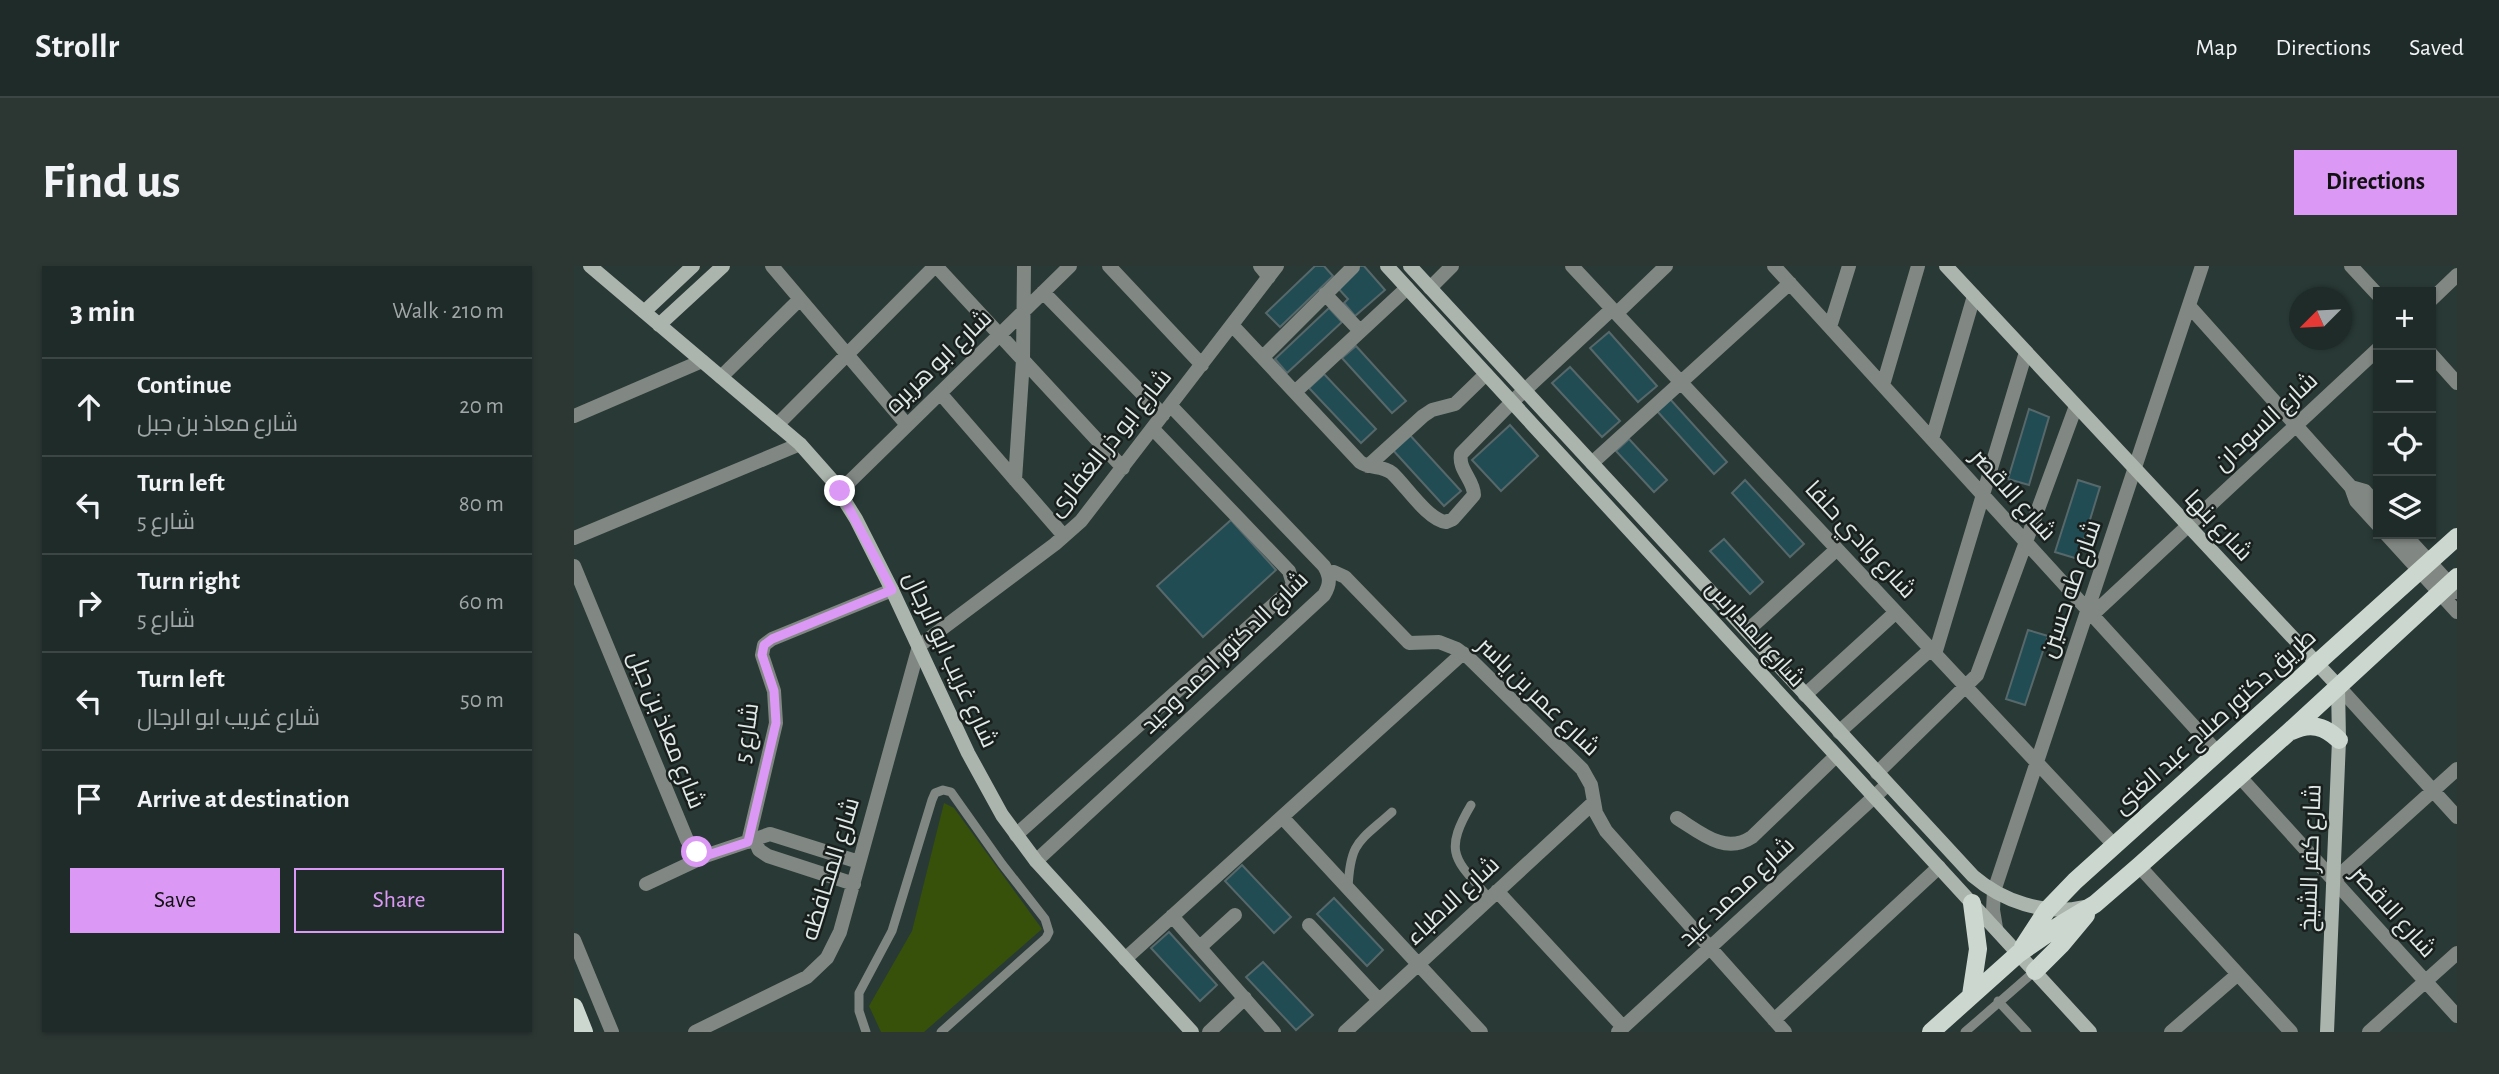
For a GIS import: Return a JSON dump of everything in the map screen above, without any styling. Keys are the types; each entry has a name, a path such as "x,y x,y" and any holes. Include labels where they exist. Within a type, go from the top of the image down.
{"main road":[{"name":"شارع غريب ابو الرجال","path":"590,266 800,444 840,491 892,590 978,774 1016,835 1036,861 1192,1032"},
{"path":"644,312 693,266"},
{"path":"659,325 723,266"},
{"name":"شارع المدارس","path":"1387,266 2090,1032"},
{"name":"شارع المدارس","path":"1410,266 1973,876 1994,891 2047,910 2073,910 2095,904"},
{"name":"شارع بنها","path":"1946,266 2338,686"},
{"name":"طريق دكتور صلاح عبد الغنى","path":"2018,954 2047,910 2075,881 2457,537"},
{"name":"طريق دكتور صلاح عبد الغنى","path":"1931,1032 2018,954 2095,904 2451,586"},
{"name":"شارع كفر الشيخ","path":"2327,1032 2339,740 2338,686"},
{"path":"2290,732 2300,727 2322,727 2339,740"},
{"path":"1972,902 1978,949 1972,995"},
{"path":"2035,971 2095,904"},
{"path":"574,1007 584,1032"}],"street":[{"path":"772,266 907,425"},
{"path":"777,425 936,266 1123,468"},
{"path":"1015,480 1023,360 1024,266"},
{"name":"شارع ابو هريره","path":"840,491 1070,266"},
{"path":"1109,266 1202,365"},
{"path":"1430,288 1452,266"},
{"name":"شارع وادي حلفا","path":"1572,266 2115,846"},
{"path":"1232,325 1360,462 1388,470 1435,519 1450,522 1474,495 1473,486 1460,462 1461,454 1512,402 1666,266"},
{"path":"1830,327 1849,266"},
{"path":"1883,385 1918,266"},
{"name":"شارع طه حسين","path":"1996,929 1994,891 2090,612 2202,266"},
{"path":"2351,266 2373,290"},
{"path":"1262,357 1353,267"},
{"name":"شارع ابو ذر الغفارى","path":"919,646 1064,537 1089,512 1232,325 1269,270"},
{"path":"1592,463 1681,382 1784,273"},
{"name":"شارع الاقصر","path":"1784,273 2218,754"},
{"path":"2436,295 2457,275"},
{"path":"1295,392 1407,288"},
{"name":"شارع الدكتور احمد وحيد","path":"1036,861 1324,595 1328,588 1328,572 1167,410 1043,292"},
{"path":"1325,294 1360,331"},
{"path":"1932,439 1974,296"},
{"path":"721,377 800,299"},
{"path":"2190,307 2351,487 2356,501 2373,520"},
{"name":"شارع السودان","path":"2090,612 2188,526 2377,350"},
{"path":"1839,732 1933,652 1984,497 2026,352"},
{"path":"2436,360 2457,383"},
{"path":"574,416 702,361"},
{"path":"1368,466 1423,416 1432,410 1455,404 1486,374"},
{"path":"940,393 1064,537"},
{"name":"شارع محمد عيد","path":"1620,1030 1874,797 1882,779 1967,688 1979,670 2076,406"},
{"name":"شارع الدكتور احمد وحيد","path":"1016,835 1289,592 1293,584 1289,571 1153,429"},
{"path":"574,538 800,444"},
{"path":"2351,487 2362,490 2373,501"},
{"path":"2392,539 2451,586 2457,612"},
{"path":"2407,539 2424,566"},
{"path":"1746,631 1837,548"},
{"name":"شارع معاذ بن جبل","path":"574,566 687,839 693,849 708,855"},
{"name":"شارع عمر بن ياسر","path":"1328,572 1345,577 1409,643 1439,642 1463,653 1581,769 1591,785 1593,803 1606,831 1785,1032"},
{"name":"شارع 5","path":"751,841 776,723 774,691 762,655 764,645 772,639 892,590"},
{"path":"1805,695 1896,612"},
{"name":"شارع المحافظه","path":"695,1032 794,984 818,968 835,946 919,646"},
{"path":"1125,959 1463,653"},
{"name":"شارع بنها","path":"2338,686 2457,817"},
{"path":"1677,818 1718,843 1739,844 1752,837 1836,756"},
{"path":"2334,880 2457,769"},
{"name":"شارع الاقصر","path":"2239,776 2457,1016"},
{"name":"شارع الاطباء","path":"1345,1032 1593,803"},
{"path":"1282,817 1481,1032"},
{"path":"646,884 708,855 766,835 774,835 859,862"},
{"path":"751,841 768,856 853,884"},
{"path":"2139,866 2291,1032"},
{"path":"1774,1020 1939,867"},
{"path":"1493,894 1620,1030"},
{"path":"1200,947 1235,915"},
{"path":"1172,916 1274,1032"},
{"path":"1309,925 1379,1000"},
{"path":"574,940 612,1032"},
{"path":"2369,1032 2457,953"},
{"path":"2171,1032 2238,974"},
{"path":"1209,1032 1245,998"}],"lane":[{"path":"866,1032 858,1001 862,986 892,930 932,800 935,793 943,790 951,792 1045,919 1049,932 941,1032"},
{"path":"1471,805 1457,832 1455,853 1459,863 1493,894"},
{"path":"1348,889 1353,851 1358,843 1392,812"},
{"path":"1965,1032 2035,971"},
{"path":"1998,1001 2024,1031"}],"green space":[{"path":"944,803 954,808 1042,929 924,1032 881,1032 869,1006 912,931"}],"building":[{"path":"1315,266 1324,266 1333,276 1280,327 1266,313"},
{"path":"1359,266 1364,266 1385,290 1355,316 1344,303 1348,299 1336,286"},
{"path":"1329,308 1342,322 1287,373 1275,359"},
{"path":"1609,332 1657,386 1638,402 1590,348"},
{"path":"1356,346 1406,401 1392,413 1342,358"},
{"path":"1570,367 1620,421 1602,437 1552,383"},
{"path":"1324,374 1376,429 1361,443 1309,388"},
{"path":"1670,399 1727,462 1714,474 1657,411"},
{"path":"2029,409 2049,417 2029,485 2008,479"},
{"path":"1510,425 1538,456 1501,491 1472,460"},
{"path":"1408,433 1461,491 1444,506 1391,448"},
{"path":"1629,439 1667,480 1654,492 1616,451"},
{"path":"1745,480 1804,544 1790,557 1732,493"},
{"path":"2078,480 2100,487 2078,559 2055,552"},
{"path":"1231,520 1276,570 1203,637 1157,586"},
{"path":"1724,539 1763,582 1750,594 1710,551"},
{"path":"2028,630 2048,636 2025,705 2006,699"},
{"path":"1242,865 1291,917 1274,933 1225,881"},
{"path":"1334,898 1383,950 1367,966 1317,914"},
{"path":"1169,932 1217,985 1200,1001 1151,948"},
{"path":"1263,962 1313,1015 1296,1030 1246,977"}],"route":[{"path":"697,852 708,855 748,842 777,712 774,691 762,655 764,645 772,639 892,590 840,491"}]}
